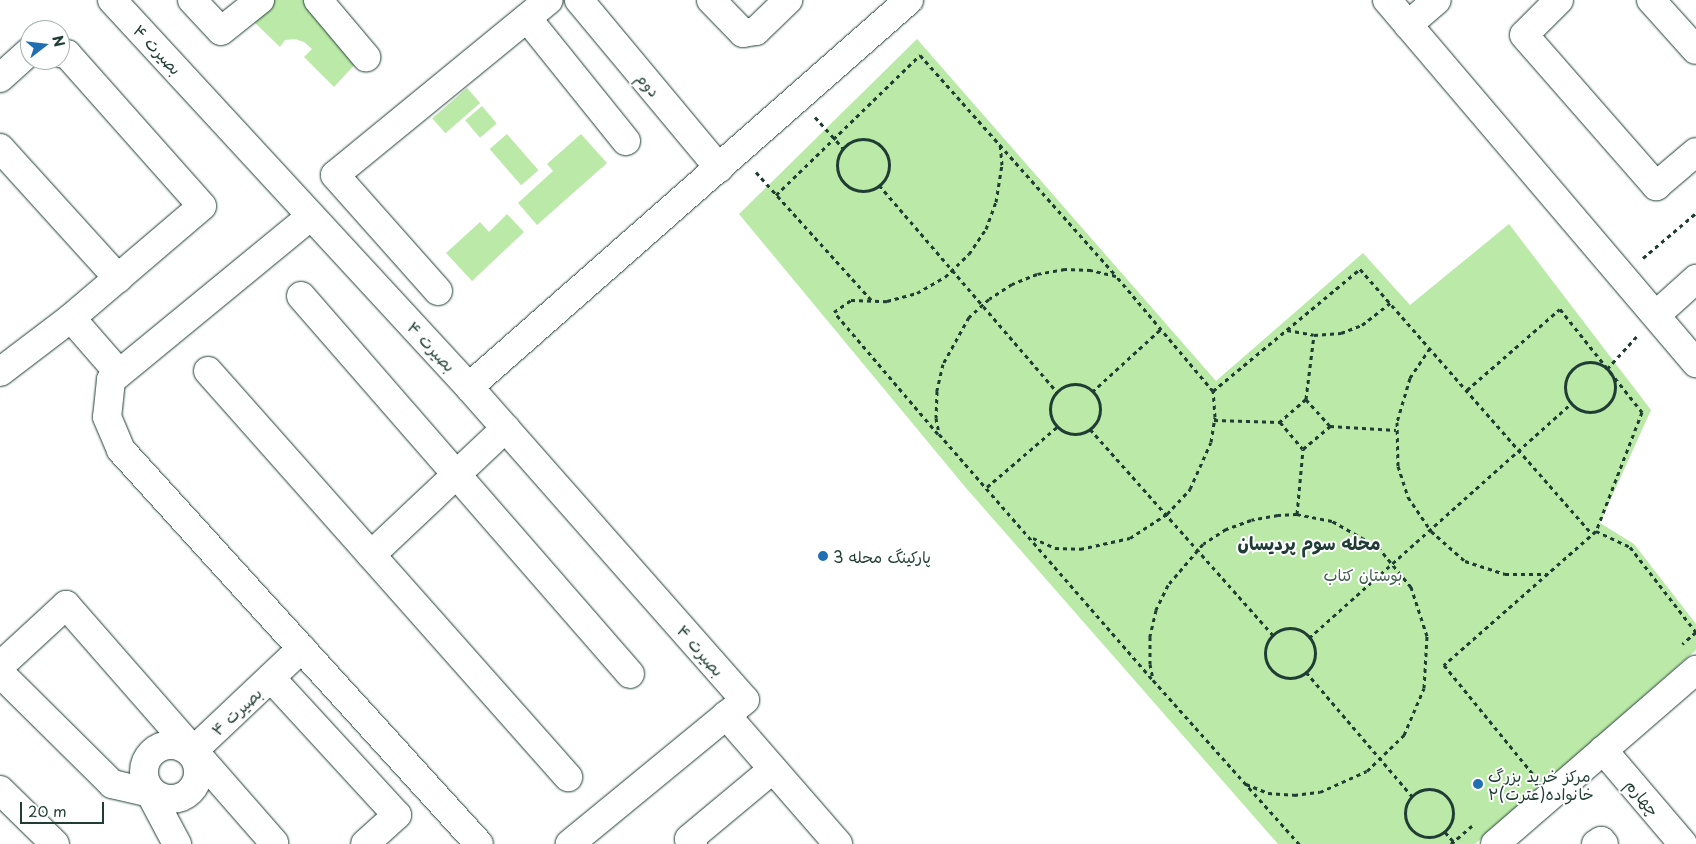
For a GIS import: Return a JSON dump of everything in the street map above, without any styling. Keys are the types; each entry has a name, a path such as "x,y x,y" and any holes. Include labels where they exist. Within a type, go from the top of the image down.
{"street":[{"name":"بصیرت ۴","path":"112,0 506,428 736,707 773,769 838,844"},
{"path":"192,0 221,31 260,0"},
{"path":"318,0 366,57"},
{"path":"438,291 334,175 549,0"},
{"name":"دوم","path":"579,0 718,168"},
{"path":"711,0 743,33 756,31 788,0"},
{"path":"469,386 909,0"},
{"path":"1387,0 1696,362"},
{"path":"1408,25 1437,0"},
{"path":"1559,0 1524,35 1656,186 1696,152"},
{"path":"1651,0 1696,50"},
{"path":"527,18 626,142"},
{"path":"0,372 71,318 202,206 70,57"},
{"path":"0,78 20,60"},
{"path":"0,148 118,278"},
{"path":"312,216 111,380 106,417 121,450 479,844"},
{"path":"1656,315 1696,279"},
{"path":"300,296 630,674"},
{"path":"71,318 119,373"},
{"path":"208,371 568,777"},
{"path":"371,555 506,428"},
{"path":"0,666 66,605 192,752 274,843"},
{"name":"بصیرت ۴","path":"192,752 302,648"},
{"path":"1495,844 1696,670"},
{"path":"0,672 112,784 150,793 171,801 191,793 199,773 192,752"},
{"path":"271,678 397,815 365,844"},
{"path":"570,844 736,707"},
{"path":"177,844 150,793 142,772 151,752 171,744 192,752"},
{"name":"چهارم","path":"1603,750 1683,844"},
{"path":"694,844 690,839 773,769"},
{"path":"0,790 55,844"},
{"path":"1596,844 1601,841 1604,844"}],"path":[{"path":"872,302 776,195 920,55 1162,328 1213,390 1214,420 1202,467 1190,489 1167,514 1130,538 1106,546 1055,548 1033,538"},
{"path":"799,97 833,140 843,148"},
{"path":"857,140 874,142 886,153 888,170 879,185 863,192 847,186 841,180 837,164 843,148 857,140"},
{"path":"999,144 1000,176 988,223 969,254 952,270 910,296 872,302 851,300 834,312 939,434 1033,538 1153,680 1299,844"},
{"path":"879,185 984,304 1057,392"},
{"path":"1622,276 1696,213"},
{"path":"1213,390 1360,269 1592,534"},
{"path":"939,434 937,391 943,364 954,340 984,304 1012,284 1037,274 1064,270 1091,270 1116,276"},
{"path":"1287,330 1314,335 1352,330 1390,303"},
{"path":"1467,390 1560,309 1642,412 1596,531 1444,664 1550,796"},
{"path":"1607,369 1656,315"},
{"path":"1092,392 1162,328"},
{"path":"1214,420 1280,422 1306,399 1314,335"},
{"path":"1430,348 1403,393 1396,430 1398,466 1403,483 1416,511 1431,531 1465,561 1486,569 1521,576 1547,574"},
{"path":"1586,362 1607,369 1612,376 1614,391 1607,405 1600,409 1585,411 1572,404 1565,390 1573,369 1586,362"},
{"path":"1070,385 1092,392 1099,406 1096,422 1090,429 1070,434 1057,427 1050,406 1057,392 1070,385"},
{"path":"1306,399 1330,426"},
{"path":"1309,638 1572,404"},
{"path":"1280,422 1303,449"},
{"path":"1297,514 1303,449 1330,426 1396,430"},
{"path":"987,487 1057,427"},
{"path":"1090,429 1199,548 1273,635"},
{"path":"1153,680 1150,664 1150,637 1156,610 1168,585 1199,548 1226,529 1251,520 1297,514 1332,522 1357,533 1394,562 1411,587 1421,611 1428,662 1416,712 1404,735 1380,761 1344,783 1320,792 1268,793 1246,784"},
{"path":"1596,531 1630,547 1696,632 1681,645"},
{"path":"1288,629 1295,629 1309,638 1314,660 1306,672 1299,677 1282,677 1269,666 1266,650 1273,635 1288,629"},
{"path":"1306,672 1380,761 1412,796"},
{"path":"1525,780 1540,768"},
{"path":"1434,789 1447,796 1454,819 1446,832 1430,838 1422,837 1409,827 1405,811 1412,796 1418,791 1434,789"},
{"path":"1446,832 1452,843 1475,824"}],"green space":[{"path":"274,0 303,0 358,61 334,87 304,57 312,49 304,42 295,39 285,40 280,47 253,21"},
{"name":"بوستان کتاب","path":"917,39 1216,381 1363,253 1410,305 1509,224 1651,410 1600,523 1634,544 1696,624 1696,650 1475,844 1278,844 966,488 739,214"},
{"path":"467,88 480,103 445,133 432,118"},
{"path":"482,106 497,124 480,138 465,120"},
{"path":"507,134 538,170 521,185 490,149"},
{"path":"581,134 607,163 537,225 518,203 553,171 547,164"},
{"path":"507,214 524,232 472,281 446,253 480,222 489,232"}],"place":[{"name":"پارکینگ محله 3","path":"823,556"},
{"name":"مرکز خرید بزرگ خانواده(عترت)۲","path":"1478,784"}],"district":[{"name":"محله سوم پردیسان","path":"1309,543"}]}
